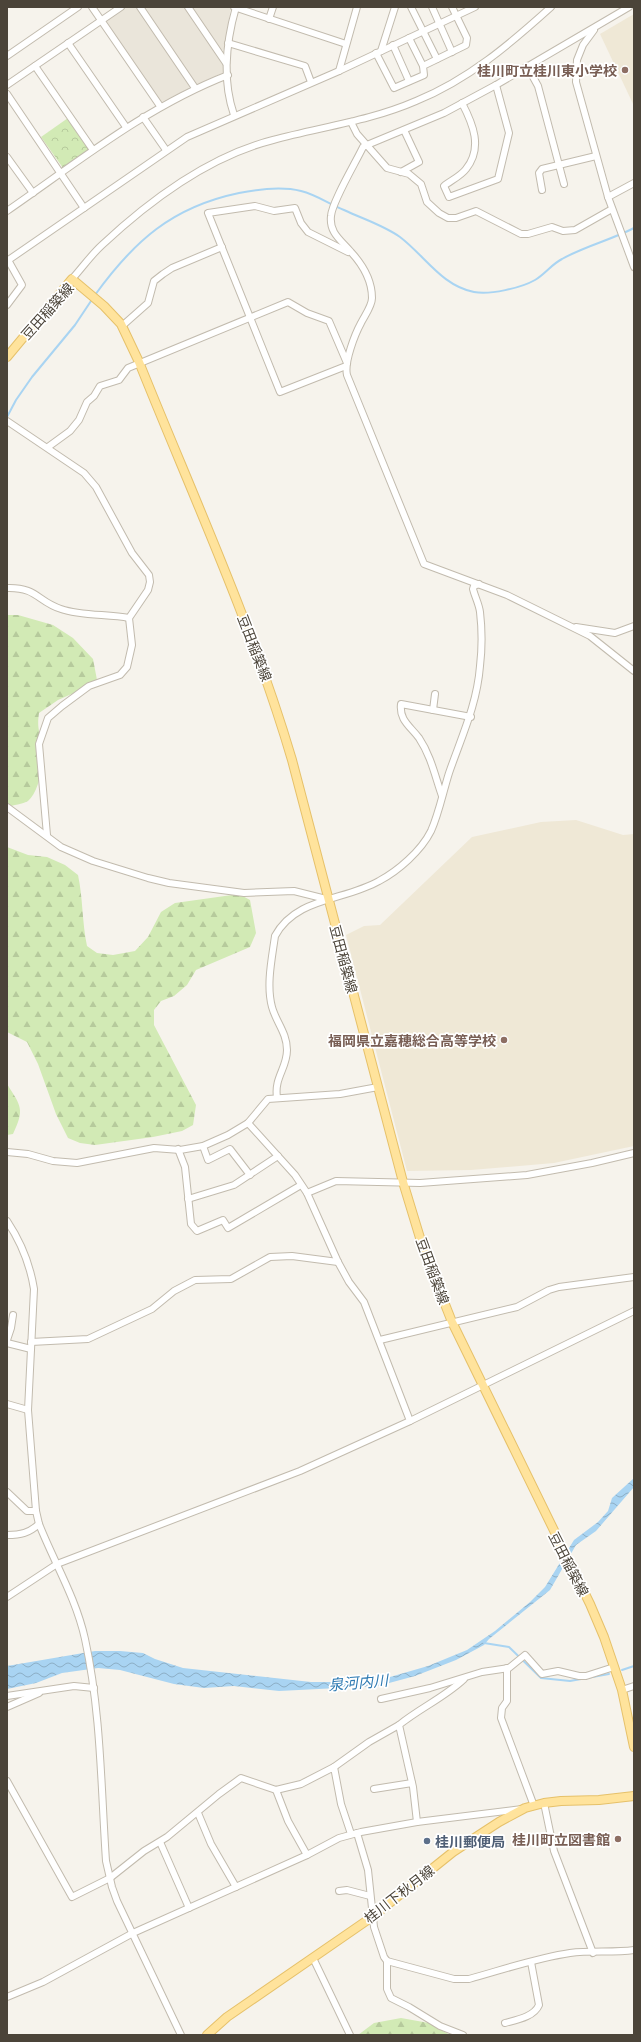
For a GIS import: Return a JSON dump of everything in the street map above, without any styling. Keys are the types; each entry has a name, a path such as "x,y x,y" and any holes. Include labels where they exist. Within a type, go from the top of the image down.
{"main road":[{"name":"豆田稲築線","path":"7,357 72,279 86,290 122,325 139,362 255,646 274,699 292,760 402,1182 424,1251 452,1322 604,1637 622,1690 634,1747"},
{"name":"桂川下秋月線","path":"206,2035 228,2017 372,1917 453,1852 499,1822 525,1808 544,1803 599,1800 634,1796"}],"street":[{"path":"7,56 78,7"},
{"path":"92,7 160,106"},
{"path":"7,85 121,7"},
{"path":"140,7 195,88"},
{"path":"188,7 226,63"},
{"path":"270,19 273,7"},
{"path":"339,71 357,7"},
{"path":"395,7 379,52 394,88 424,75 422,66 409,38"},
{"path":"411,7 437,59"},
{"path":"432,7 452,52"},
{"path":"422,66 466,45 468,41 452,7"},
{"path":"72,279 101,246 140,211 174,187 211,165 272,140 351,122 390,111 438,91 480,67 552,7"},
{"path":"614,7 618,13"},
{"path":"629,7 496,85 462,103 363,147 332,209 331,215 334,233 353,254 368,278 372,300 358,328 347,364 347,375 421,560 429,567 479,584 573,627 590,636 634,671"},
{"path":"234,115 226,63 228,43 235,8 346,44"},
{"path":"7,305 22,285 7,261 166,150 187,137 234,115 339,71 472,8"},
{"path":"596,27 583,45 575,73 576,82 608,197 634,267"},
{"path":"68,43 126,127"},
{"path":"228,43 305,66 311,82"},
{"path":"393,45 410,81"},
{"path":"35,66 93,150"},
{"path":"527,66 538,86 560,164 564,184"},
{"path":"7,211 126,127 160,106 195,88 228,75"},
{"path":"462,103 473,127 476,149 466,170 444,186 449,197 498,179 509,134 496,85"},
{"path":"7,94 84,208"},
{"path":"143,117 166,150"},
{"path":"351,122 357,134 387,168 409,174 421,184 427,202 439,213 448,218 456,218 471,211 481,212 521,234 528,234 552,227 563,231 575,230 612,209"},
{"path":"401,172 419,162 404,130"},
{"path":"7,156 33,193"},
{"path":"542,190 539,174 542,169 596,156"},
{"path":"608,197 634,183"},
{"path":"347,364 280,392 208,213 255,206 274,211 292,208 297,211 301,223 308,232 353,254"},
{"path":"122,325 148,303 154,281 163,274 172,268 222,248"},
{"path":"48,447 70,431 80,420 87,402 94,396 100,386 120,380 128,368 139,362 288,302 307,313 329,321 347,364"},
{"path":"7,421 48,447 84,473 96,487 132,553 149,575 150,582 148,590 130,618 132,645 131,657 127,667 120,675 89,686 62,706 48,718 42,730 39,744 47,835"},
{"path":"277,1097 275,1087 285,1062 287,1050 283,1030 272,1008 270,993 275,936 279,928 291,917 312,903 378,882 395,871 420,846 430,831 471,717 480,665 480,611 473,589 474,586 479,584"},
{"path":"7,588 18,587 30,590 60,609 130,618"},
{"path":"573,627 581,627 606,633 615,633 634,626"},
{"path":"433,710 435,694"},
{"path":"442,796 434,775 430,756 404,721 400,711 401,704 471,717"},
{"path":"7,807 47,835 61,847 93,861 170,883 244,893 294,891 328,899"},
{"path":"7,1152 53,1161 77,1163 154,1148 178,1150 203,1146 228,1135 248,1123 268,1099 277,1097 340,1094 378,1087"},
{"path":"248,1123 278,1156 307,1193 338,1262 349,1282 364,1302 380,1340 410,1421"},
{"path":"203,1146 208,1160 230,1149 250,1175"},
{"path":"178,1150 186,1167 191,1224 197,1231 223,1220 228,1228 301,1185"},
{"path":"307,1193 336,1181 420,1183 527,1175 592,1163 634,1153"},
{"path":"188,1200 234,1185 278,1156"},
{"path":"7,1221 24,1250 31,1270 34,1289 28,1410 36,1511 39,1524 73,1603 85,1642 94,1688 106,1861 117,1901 181,2035"},
{"path":"31,1342 88,1339 152,1310 174,1291 195,1280 231,1279 270,1257 292,1256 338,1262"},
{"path":"380,1340 517,1306 549,1290 559,1287 634,1277"},
{"path":"7,1597 57,1564 300,1471 410,1421 634,1311"},
{"path":"7,1340 12,1315"},
{"path":"7,1343 31,1349"},
{"path":"7,1404 28,1410"},
{"path":"7,1492 27,1511 36,1511"},
{"path":"7,1535 31,1531 39,1524"},
{"path":"381,1699 430,1688 482,1672 507,1668 518,1662 525,1655 542,1674 558,1671 579,1676 586,1676 614,1667"},
{"path":"507,1668 507,1701 502,1708 502,1718 534,1806"},
{"path":"7,1781 72,1897 110,1878 144,1851 160,1842 198,1813 219,1794 241,1778 276,1790 301,1784 334,1767 369,1742 399,1725 417,1711 453,1689 466,1677"},
{"path":"7,1696 74,1686 94,1688"},
{"path":"622,1690 634,1686"},
{"path":"7,1707 46,1690"},
{"path":"399,1725 412,1783 417,1822"},
{"path":"334,1767 341,1804 368,1870 372,1917 384,1957 387,1961 386,1989 391,1998 440,2026 463,2035"},
{"path":"374,1789 412,1783"},
{"path":"276,1790 288,1821 307,1854"},
{"path":"544,1803 554,1851 593,1953"},
{"path":"7,1997 43,1982 133,1933 236,1887 339,1838 417,1822 525,1808"},
{"path":"198,1813 211,1844 236,1887"},
{"path":"160,1842 189,1908"},
{"path":"339,1891 346,1890 370,1896"},
{"path":"387,1961 454,1979 469,1979 531,1962 572,1953 634,1950"},
{"path":"313,1958 350,2035"},
{"path":"504,2023 518,2019 537,2009 539,2005 531,1962"}],"shaded area":[{"path":"124,7 137,7 190,85 189,88 162,102 160,100 105,22"},
{"path":"142,7 186,7 224,64 224,72 198,84 194,83"},
{"path":"190,7 231,7 224,49 221,51"},
{"name":"桂川町立桂川東小学校","path":"634,14 634,106 600,34"},
{"name":"福岡県立嘉穂総合高等学校","path":"576,820 623,835 634,834 634,1146 554,1163 471,1170 407,1171 346,935 364,926 380,925 472,837 541,822"}],"green space":[{"path":"68,118 90,149 63,168 41,137"},
{"path":"7,615 18,615 53,625 73,638 93,659 97,680 92,685 58,700 39,713 38,725 43,749 43,757 41,774 36,790 28,801 7,807"},
{"path":"7,847 28,855 47,857 65,865 78,875 87,946 97,953 113,955 135,951 148,937 161,912 175,903 239,894 250,900 256,933 250,947 196,970 187,985 174,996 161,1001 154,1010 154,1025 196,1105 193,1125 182,1131 153,1137 95,1145 80,1143 68,1138 56,1114 38,1064 27,1042 7,1032"},
{"path":"7,1084 16,1098 20,1108 20,1113 17,1126 13,1134 7,1135"},
{"path":"401,2018 429,2023 450,2035 358,2035 374,2023"}],"water":[{"name":"泉河内川","path":"634,1478 634,1487 596,1531 576,1545 550,1590 489,1639 484,1645 456,1660 415,1676 378,1686 279,1691 234,1686 204,1688 174,1684 120,1670 98,1668 62,1673 36,1683 7,1689 7,1666 95,1651 143,1653 155,1659 183,1668 311,1682 356,1682 390,1677 428,1666 467,1650 495,1631 530,1602 545,1587 574,1540 598,1522 608,1511 612,1498"}],"waterway":[{"path":"95,295 125,258 140,243 156,229 174,217 215,199 262,189 278,188 301,191 318,197 380,226 400,237 452,284 463,289 481,293 497,292 529,283 539,278 562,259 634,228"},
{"path":"7,417 16,400 32,377 75,325 93,298"},
{"path":"484,1643 509,1647 541,1678 570,1681 609,1674"},
{"path":"622,1670 634,1666"}],"place":[{"name":"桂川町立桂川東小学校","path":"625,70"},
{"name":"福岡県立嘉穂総合高等学校","path":"504,1040"},
{"name":"桂川町立図書館","path":"618,1839"},
{"name":"桂川郵便局","path":"427,1841"}]}
